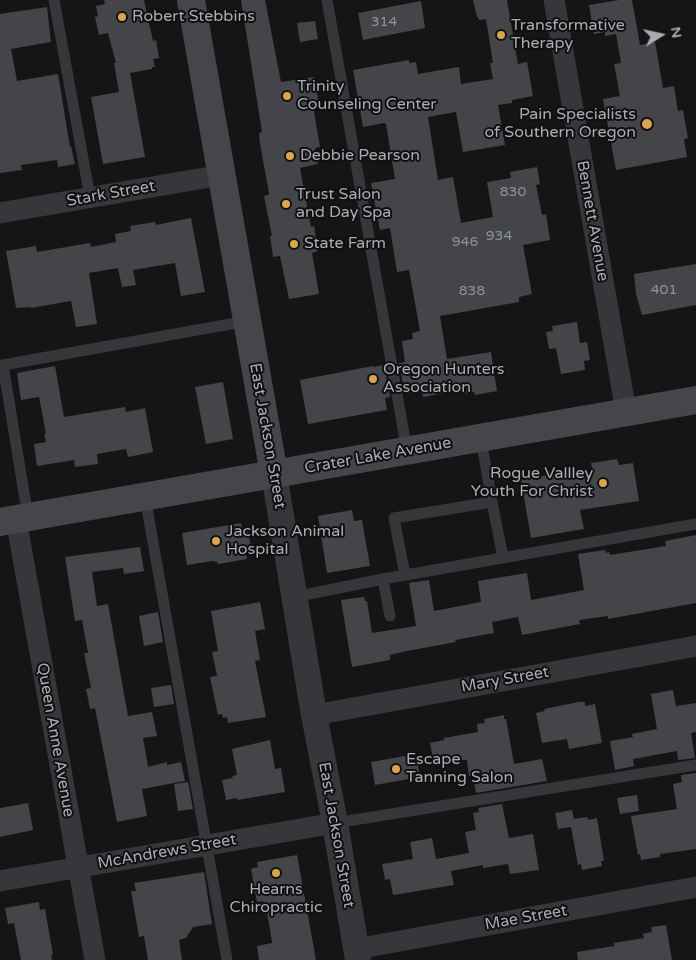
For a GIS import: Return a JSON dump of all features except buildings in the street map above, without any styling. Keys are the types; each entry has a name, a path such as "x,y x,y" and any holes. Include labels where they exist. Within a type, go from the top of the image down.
{"main road":[{"name":"East Jackson Street","path":"191,0 274,474"},
{"name":"Crater Lake Avenue","path":"15,520 696,400"}],"street":[{"name":"Bennett Avenue","path":"554,0 626,412"},
{"name":"Stark Street","path":"0,213 222,175"},
{"name":"East Jackson Street","path":"274,474 356,954"},
{"name":"Queen Anne Avenue","path":"15,520 95,960"},
{"name":"Mary Street","path":"314,714 696,646"},
{"name":"McAndrews Street","path":"0,881 334,822"},
{"name":"Mae Street","path":"356,954 696,887"}],"lane":[{"path":"54,0 90,197"},
{"path":"327,0 407,451"},
{"path":"15,520 3,365 247,321"},
{"path":"481,439 503,557"},
{"path":"145,497 227,960"},
{"path":"405,575 394,518 492,502"},
{"path":"294,597 503,557 696,524"},
{"path":"383,579 390,616"},
{"path":"334,822 696,765"}],"place":[{"name":"Robert Stebbins","path":"122,17"},
{"name":"Transformative Therapy","path":"501,35"},
{"name":"Trinity Counseling Center","path":"287,96"},
{"name":"Pain Specialists of Southern Oregon","path":"647,124"},
{"name":"Debbie Pearson","path":"290,156"},
{"name":"Trust Salon and Day Spa","path":"286,204"},
{"name":"State Farm","path":"294,244"},
{"name":"Oregon Hunters Association","path":"373,379"},
{"name":"Rogue Vallley Youth For Christ","path":"603,483"},
{"name":"Jackson Animal Hospital","path":"216,541"},
{"name":"Escape Tanning Salon","path":"396,769"},
{"name":"Hearns Chiropractic","path":"276,873"}]}
